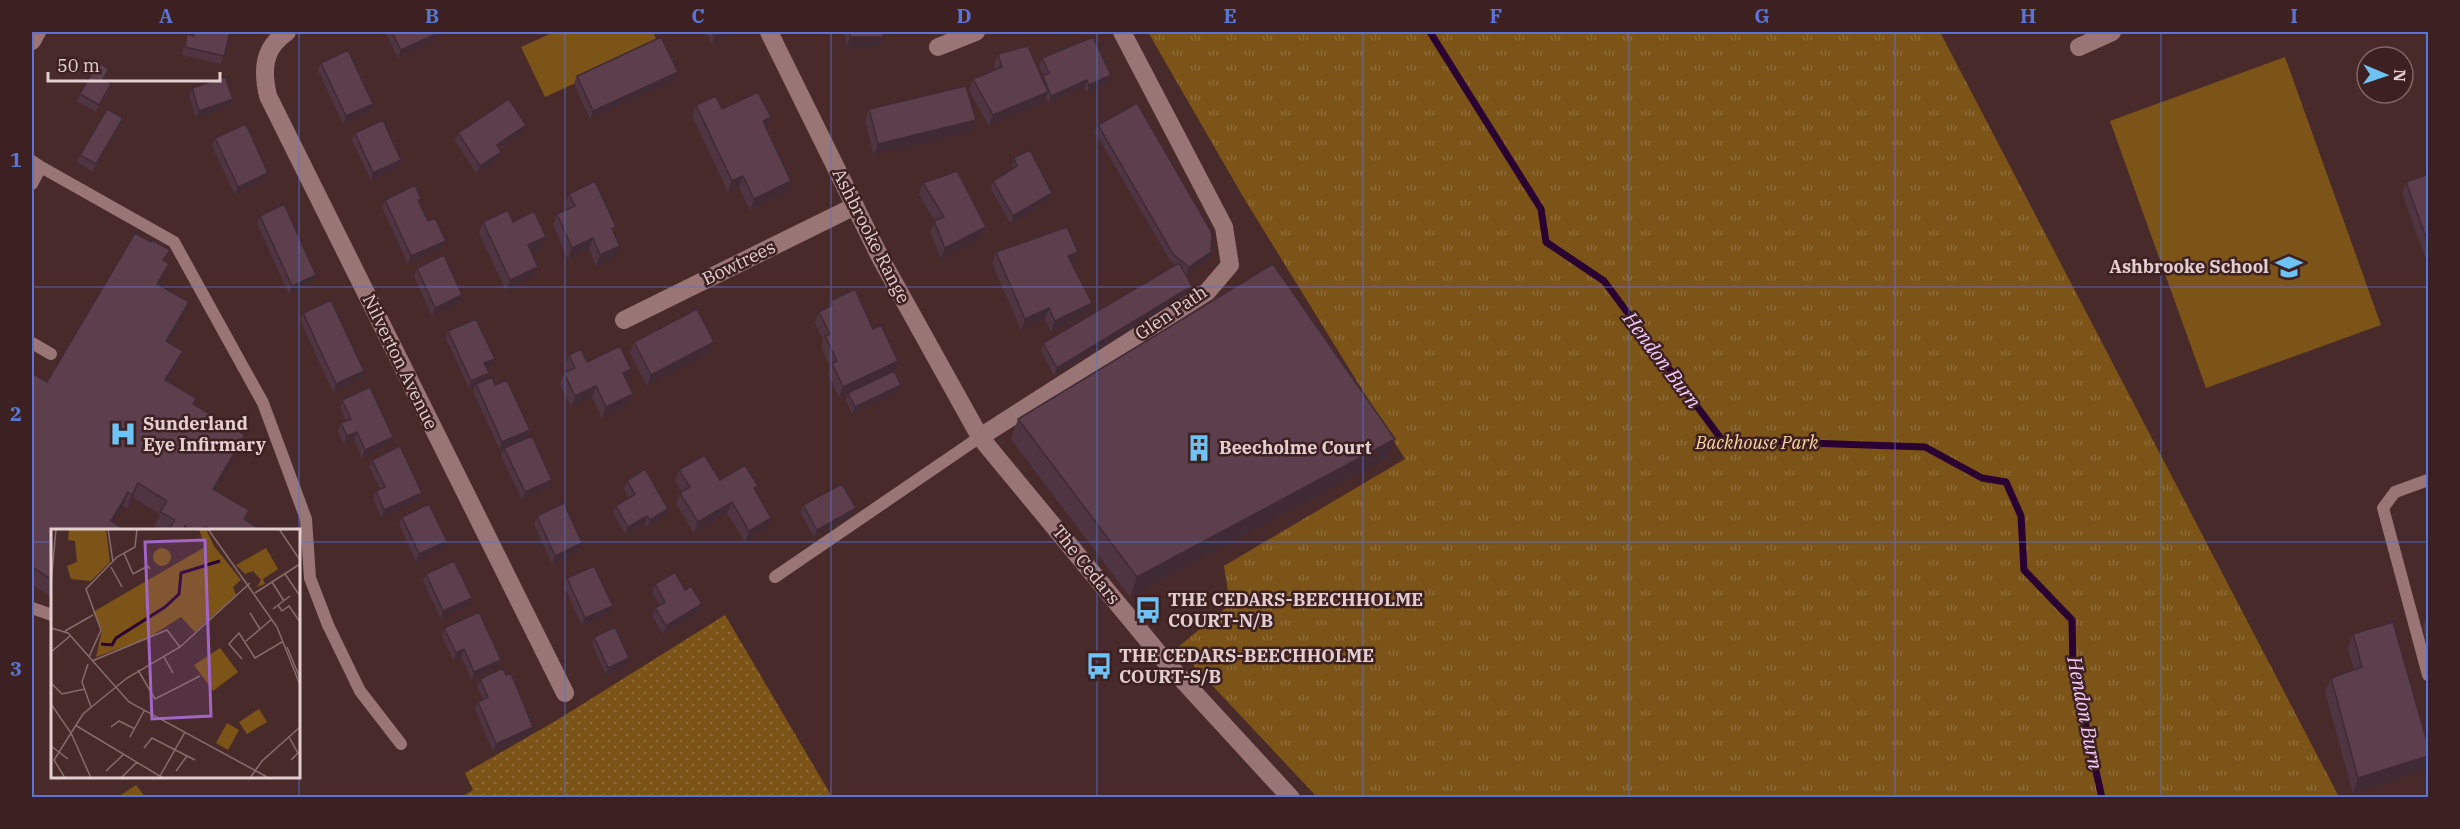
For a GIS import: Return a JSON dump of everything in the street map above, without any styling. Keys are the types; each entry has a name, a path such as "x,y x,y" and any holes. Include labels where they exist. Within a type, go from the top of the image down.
{"street":[{"path":"32,41 37,32"},
{"name":"Nilverton Avenue","path":"287,32 280,36 265,58 263,75 268,96 564,693"},
{"name":"Ashbrooke Range","path":"769,32 881,259 980,437"},
{"path":"938,47 976,32"},
{"name":"Glen Path","path":"980,437 1207,292 1230,265 1224,227 1122,32"},
{"path":"2079,47 2112,32"},
{"name":"Bowtrees","path":"624,320 855,206"},
{"name":"The Cedars","path":"980,437 1165,662 1291,798"}],"lane":[{"path":"32,184 36,164 174,242 263,403 306,519 310,578 328,625 360,691 402,744"},
{"path":"32,344 51,354"},
{"path":"775,577 980,437"},
{"path":"2428,480 2395,492 2383,508 2428,675"},
{"path":"300,584 310,578"},
{"path":"32,608 51,615"}],"green space":[{"path":"554,32 653,32 659,45 545,97 521,47"},
{"name":"Backhouse Park","path":"1148,32 1940,32 2339,797 1317,797 1177,648 1230,604 1224,566 1405,459 1245,200"},
{"path":"2285,57 2381,325 2206,388 2110,121"},
{"path":"725,615 832,797 461,797 473,790 465,773 554,722"},
{"path":"136,785 145,797 118,797"}],"building":[{"path":"195,32 230,32 224,56 185,47 187,34 194,36"},
{"path":"392,32 440,32 401,50"},
{"path":"712,32 725,32 715,36"},
{"path":"850,32 883,32 883,37 850,37"},
{"path":"661,37 678,72 593,111 577,76"},
{"path":"1093,37 1111,75 1089,85 1087,80 1051,96 1043,76 1049,73 1042,58"},
{"path":"1028,46 1048,92 993,115 973,79 1002,67 998,54"},
{"path":"348,50 373,104 346,116 321,63"},
{"path":"98,62 109,69 103,79 111,84 99,105 80,94"},
{"path":"225,77 233,99 199,111 192,88"},
{"path":"966,86 976,120 878,144 869,109"},
{"path":"758,92 771,117 763,121 791,181 754,199 743,176 732,181 696,105 716,96 722,109"},
{"path":"509,99 526,125 497,145 501,152 480,166 458,133"},
{"path":"1137,103 1212,233 1211,252 1189,267 1173,254 1098,125"},
{"path":"107,109 123,118 96,164 80,155"},
{"path":"383,120 401,160 373,173 355,133"},
{"path":"246,124 268,173 238,187 215,138"},
{"path":"1030,150 1052,193 1013,216 993,181 1017,166 1014,158"},
{"path":"957,171 986,227 945,248 934,221 944,217 923,183"},
{"path":"2428,174 2428,243 2406,182"},
{"path":"595,181 616,227 612,229 620,246 600,255 593,238 572,248 557,214 575,206 569,194"},
{"path":"415,185 421,199 418,200 428,221 435,218 446,241 411,256 385,200"},
{"path":"284,204 316,275 292,286 260,216"},
{"path":"508,210 513,222 534,211 546,237 528,245 538,267 510,280 483,222"},
{"path":"1067,227 1078,252 1068,256 1092,303 1055,321 1049,308 1025,319 996,252"},
{"name":"Sunderland Eye Infirmary","path":"135,233 170,250 163,260 169,264 157,284 189,302 166,341 183,351 165,380 196,398 193,404 245,435 213,489 249,510 244,519 260,529 208,529 205,527 204,529 189,529 185,526 184,529 169,529 175,520 160,512 167,501 138,483 132,495 128,492 111,521 124,529 51,529 51,579 32,567 32,373 47,382"},
{"path":"444,255 462,295 435,308 417,268"},
{"path":"1179,263 1192,286 1057,368 1043,343"},
{"name":"Beecholme Court","path":"1273,264 1395,439 1137,577 1018,419"},
{"path":"855,289 873,329 881,325 898,361 843,387 832,363 837,361 825,336 830,334 819,312 832,305 830,301"},
{"path":"331,300 364,371 336,384 303,313"},
{"path":"697,309 714,342 651,375 634,342"},
{"path":"476,319 495,359 484,363 489,373 471,381 448,331"},
{"path":"620,346 631,369 623,373 633,394 606,407 596,386 575,396 564,373 575,368 569,355 581,349 587,362"},
{"path":"894,371 901,385 855,407 848,393"},
{"path":"492,377 495,385 507,380 530,430 502,442 476,384"},
{"path":"370,387 393,437 365,450 357,432 347,436 341,423 351,419 342,400"},
{"path":"532,436 552,480 525,492 504,448"},
{"path":"400,446 422,493 384,510 376,491 385,487 372,460"},
{"path":"704,455 720,480 745,465 758,486 754,488 771,518 749,531 732,502 698,522 680,493 690,487 679,470"},
{"path":"645,469 668,509 650,520 647,516 628,527 616,506 635,494 627,481"},
{"path":"842,484 856,508 817,530 803,505"},
{"path":"564,503 582,543 555,556 537,516"},
{"path":"429,504 447,541 419,554 402,517"},
{"path":"454,561 472,598 443,611 426,574"},
{"path":"594,566 613,606 585,618 567,578"},
{"path":"675,572 685,590 691,586 702,604 666,626 655,608 665,602 655,584"},
{"path":"479,612 501,660 474,672 464,649 456,653 444,628"},
{"path":"2393,622 2428,745 2428,756 2358,778 2331,678 2362,667 2353,634"},
{"path":"615,627 629,658 608,668 594,637"},
{"path":"503,668 506,675 511,673 533,727 496,744 478,702 488,697 480,679"}],"waterway":[{"name":"Hendon Burn","path":"1430,32 1541,209 1546,242 1604,281 1722,440 1925,447 1982,478 2006,482 2021,516 2024,570 2072,620 2073,668 2102,798"}],"place":[{"name":"Ashbrooke School","path":"2289,267"},
{"name":"Sunderland Eye Infirmary","path":"123,434"},
{"name":"Beecholme Court","path":"1199,448"},
{"name":"THE CEDARS-BEECHHOLME COURT-N/B","path":"1148,610"},
{"name":"THE CEDARS-BEECHHOLME COURT-S/B","path":"1099,666"}]}
